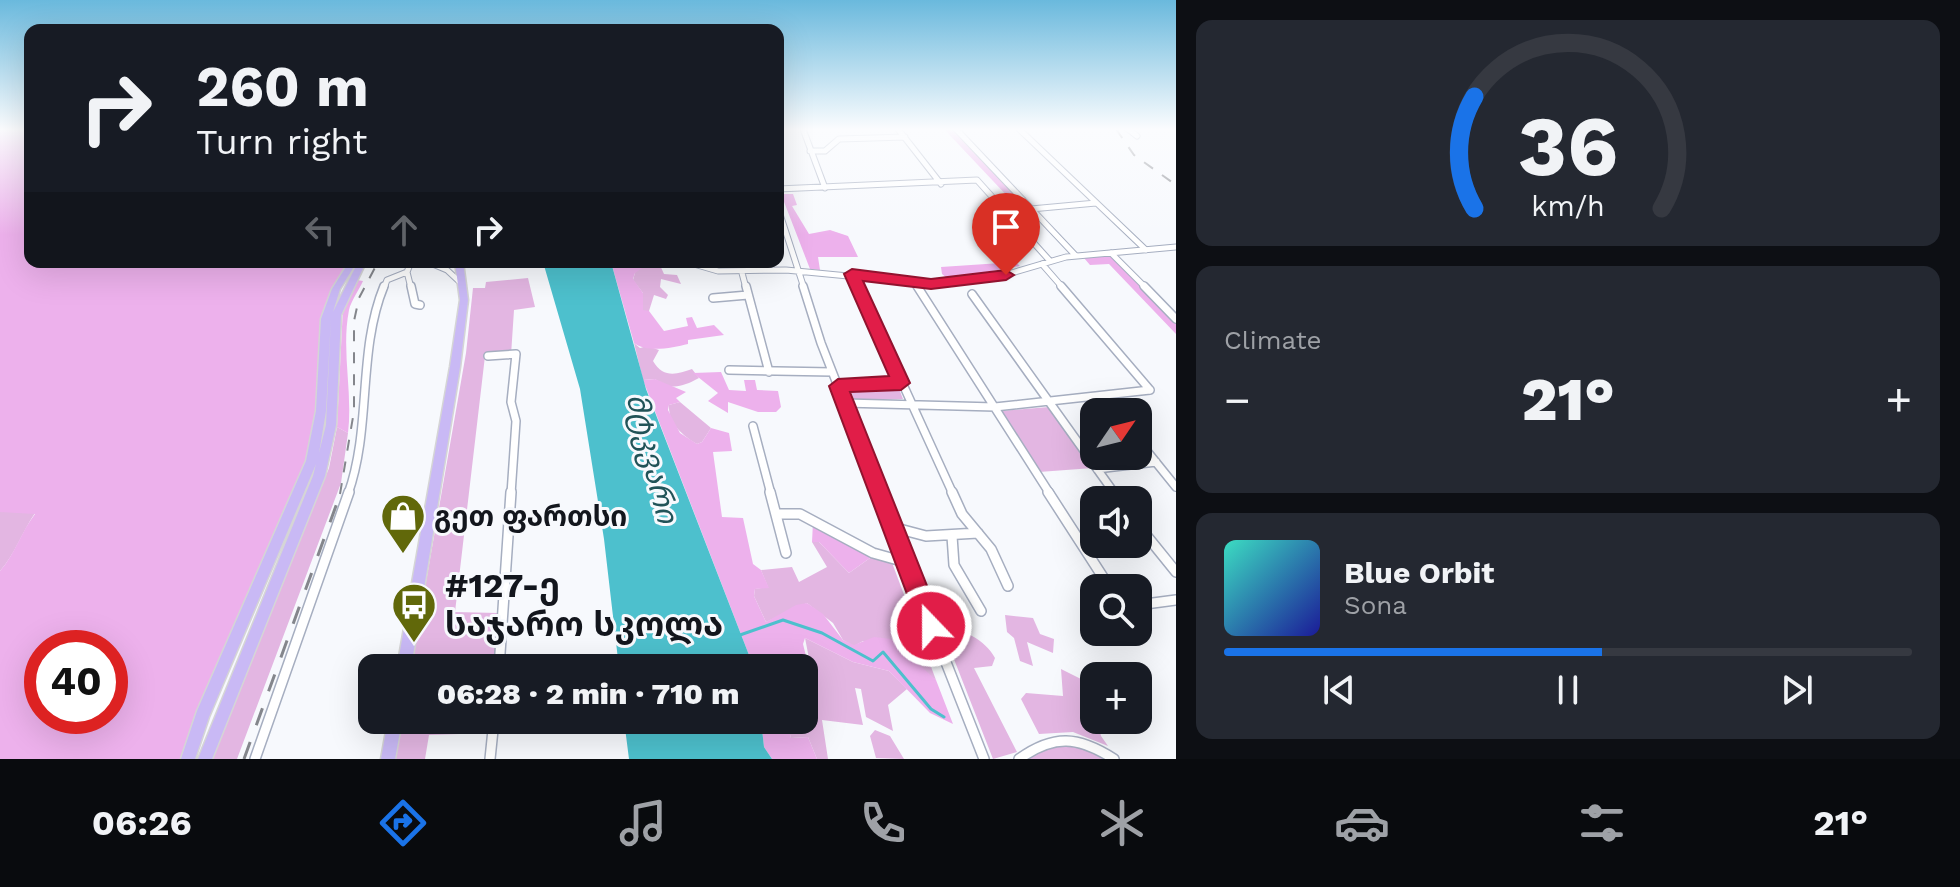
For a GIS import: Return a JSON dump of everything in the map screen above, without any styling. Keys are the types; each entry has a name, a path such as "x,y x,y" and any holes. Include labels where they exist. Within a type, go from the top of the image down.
{"highway":[{"path":"188,759 202,716 307,475 319,433 326,319 336,289 349,268"},
{"path":"205,759 322,468 331,425 336,315 359,268"},
{"path":"406,654 455,367 464,286 460,268"},
{"path":"388,759 392,734"}],"street":[{"path":"815,164 825,188"},
{"path":"926,164 941,184"},
{"path":"989,164 1076,256"},
{"path":"1056,164 1146,250"},
{"path":"784,189 977,180 1150,390 995,407 911,402 845,403"},
{"path":"996,201 1023,200"},
{"path":"1031,209 1096,203"},
{"path":"784,224 832,372 984,759"},
{"path":"706,268 742,273 760,270 852,274 916,284 998,277 1076,256 1176,247"},
{"path":"1111,253 1176,319"},
{"path":"255,759 305,626 358,466 366,369 380,297 387,280 407,268"},
{"path":"409,268 415,304 420,305"},
{"path":"442,268 464,286"},
{"path":"742,273 769,372"},
{"path":"852,274 961,512 991,549 1008,586"},
{"path":"916,284 1101,574"},
{"path":"972,294 1080,445"},
{"path":"713,298 748,295"},
{"path":"488,356 516,354 511,402 515,435 500,654"},
{"path":"729,370 832,372"},
{"path":"838,386 901,383"},
{"path":"753,426 786,553"},
{"path":"1152,457 1176,487"},
{"path":"1152,462 1156,462"},
{"path":"776,514 800,514 873,553 905,562"},
{"path":"892,527 910,534 952,536 978,533"},
{"path":"952,536 949,547 953,560 981,611"},
{"path":"1152,542 1176,572"},
{"path":"1152,603 1176,600"},
{"path":"490,759 493,734"},
{"path":"1019,759 1050,739 1073,738 1091,744 1114,759"}],"shaded area":[{"path":"0,164 24,164 24,268 347,268 324,309 314,443 295,498 238,615 180,759 0,759 0,571 35,514 0,512"},
{"path":"977,164 987,164 1018,198 1010,199"},
{"path":"784,194 793,194 797,205 792,206 809,234 830,230 848,236 858,257 818,257 820,270 810,269 784,202"},
{"path":"1004,252 1020,266 948,279 942,274 941,267 1001,263 994,253"},
{"path":"1111,255 1176,321 1176,334 1109,264 1090,265 1084,258"},
{"path":"613,268 642,268 633,279 643,293 643,310 649,311 664,331 688,326 686,318 692,317 697,328 714,325 724,335 688,340 688,344 660,349 634,343"},
{"path":"636,268 661,268 664,274 677,275 681,284 661,279 660,287 668,295 666,299 654,295 649,311 643,311 643,293 633,280"},
{"path":"528,278 535,307 514,310 511,355 485,356 455,612 498,613 496,654 413,654 466,353 473,288 485,288 486,282"},
{"path":"357,280 363,281 350,307 347,325 348,433 337,427 343,307"},
{"path":"634,343 640,348 647,346 659,350 653,361 666,373 692,369 699,378 677,386 655,379 643,380"},
{"path":"721,372 729,390 746,391 744,380 755,380 757,390 778,391 781,407 776,412 758,412 728,402 728,413 708,401 718,393 693,373"},
{"path":"655,379 686,392 676,398 680,402 669,405 668,410 680,433 697,444 702,442 711,428 729,433 732,451 713,452 722,517 743,518 753,564 761,570 769,588 755,589 754,596 766,622 796,605 807,603 823,614 843,640 854,645 874,637 891,639 936,680 953,724 930,713 889,671 853,662 805,638 805,654 749,654 643,380"},
{"path":"898,386 903,399 854,400 850,388"},
{"path":"680,402 711,428 702,442 697,444 692,441 674,423 669,405"},
{"path":"1049,407 1080,450 1080,469 1039,472 1001,411"},
{"path":"337,427 348,433 341,483 237,759 212,759 329,468"},
{"path":"0,512 35,513 0,571"},
{"path":"813,522 870,558 849,573 819,542 812,542"},
{"path":"812,542 819,542 849,573 870,558 891,560 936,680 918,667 905,651 863,641 854,646 843,640 833,623 807,603 766,622 754,596 755,589 768,587 761,570 792,567 799,582 827,567"},
{"path":"1005,615 1033,618 1040,634 1054,639 1053,653 1027,642 1033,666 1020,661 1014,638 1007,632"},
{"path":"941,626 972,636 991,651 995,658 992,666 974,668 1017,752 993,759"},
{"path":"805,638 853,662 889,671 907,689 888,705 893,731 866,717 861,689 855,688 863,725 822,720 828,759 817,759 808,737 791,738 790,734 818,734 818,654 808,654"},
{"path":"1061,669 1080,678 1080,734 1100,734 1108,746 1073,732 1039,734 1021,699 1026,693 1063,696"},
{"path":"875,730 890,736 904,759 876,758 870,736"},
{"path":"399,734 460,734 429,735 425,759 395,759"},
{"path":"763,734 808,737 817,759 772,759 764,747"},
{"path":"1073,740 1109,759 1026,759 1038,749"}],"water":[{"name":"მტკვარი","path":"545,268 613,268 646,389 749,654 617,654 604,539 580,389"},
{"path":"626,734 763,734 764,747 772,759 629,759"}],"waterway":[{"path":"740,635 783,620 822,633 873,661 883,652 931,709 944,717"}],"railway":[{"path":"1147,164 1176,185"},
{"path":"340,494 354,411 354,321 359,298 375,268"},
{"path":"244,759 341,492"}],"place":[{"name":"გეთ ფართსი","path":"403,555"},
{"name":"#127-ე საჯარო სკოლა","path":"414,644"}],"route":[{"path":"931,626 838,386 901,383 852,274 916,284 1006,275"}]}
